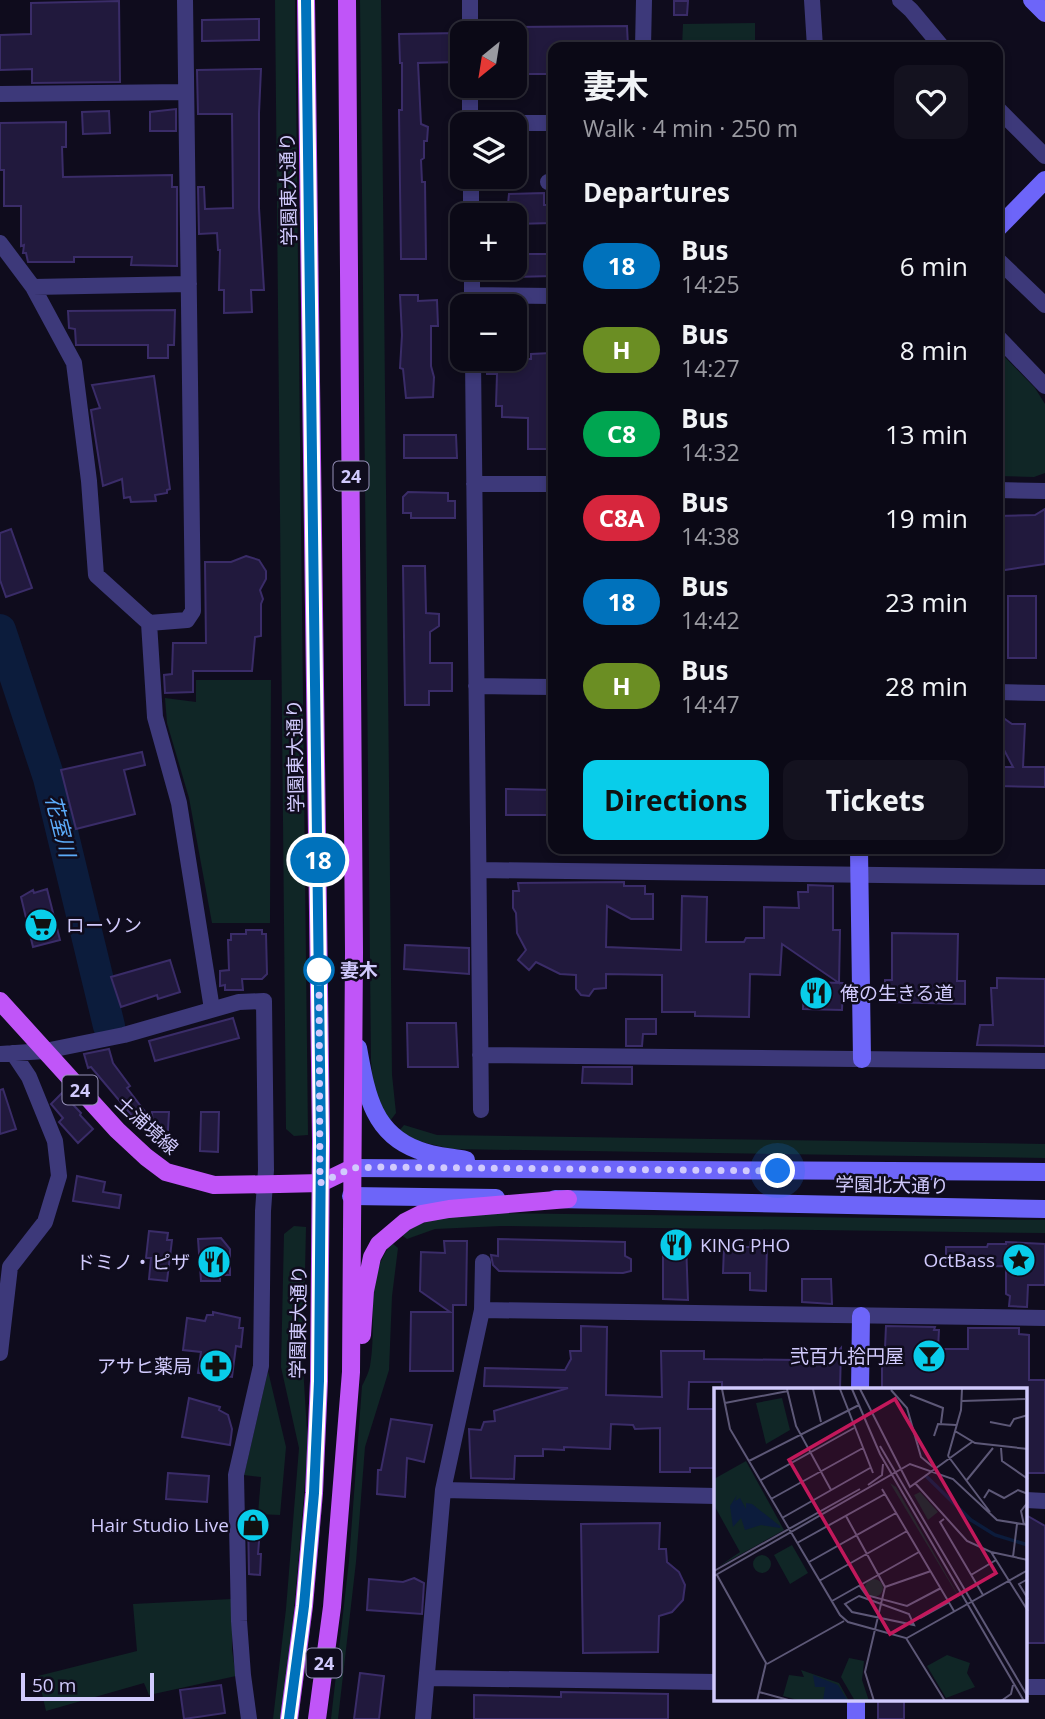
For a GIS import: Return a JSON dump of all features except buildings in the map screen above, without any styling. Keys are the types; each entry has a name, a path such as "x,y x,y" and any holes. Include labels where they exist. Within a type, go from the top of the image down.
{"main road":[{"name":"学園東大通り","path":"289,1719 304,1606 314,1493 319,1381 320,1183 306,0"},
{"name":"24","path":"317,1719 334,1582 351,1372 353,1027 347,0"},
{"path":"1032,0 1045,13"},
{"path":"1003,223 1045,180"},
{"path":"859,854 862,1059"},
{"name":"土浦境線","path":"0,1001 117,1130 166,1172 214,1185 320,1183 352,1168"},
{"path":"353,1027 368,1099 389,1133 418,1151 510,1170"},
{"name":"学園北大通り","path":"352,1168 1045,1172"},
{"name":"学園北大通り","path":"320,1183 351,1196 1045,1209"},
{"path":"351,1372 362,1342 365,1291 372,1257 379,1244 391,1232 421,1214 449,1209 568,1199"},
{"path":"860,1388 861,1316"}],"street":[{"path":"149,623 187,620 193,611 186,0"},
{"path":"470,0 470,21"},
{"path":"643,42 644,0"},
{"path":"812,0 815,42"},
{"path":"900,0 938,42"},
{"path":"0,94 186,92"},
{"path":"1003,114 1045,156"},
{"path":"527,123 548,123"},
{"path":"0,243 33,287 74,363 89,481 96,575 149,623 155,718 179,803 212,1009"},
{"path":"1003,265 1045,305"},
{"path":"33,287 189,284"},
{"path":"527,298 548,296"},
{"path":"1003,342 1045,386"},
{"path":"473,371 481,1110"},
{"path":"474,484 548,484"},
{"path":"1003,490 1045,491"},
{"path":"476,686 548,687"},
{"path":"1003,692 1045,692"},
{"path":"479,870 1045,877"},
{"path":"6,1053 45,1051 124,1035 212,1009 252,1000 264,1001 265,1184 261,1366 236,1475 239,1621 249,1719"},
{"path":"0,1353 10,1268 45,1222 59,1175 55,1140 29,1077 6,1053"},
{"path":"480,1055 1045,1061"},
{"path":"423,1719 443,1490 482,1310 483,1262"},
{"path":"482,1310 1045,1318"},
{"path":"443,1490 714,1496"},
{"path":"428,1678 714,1682"}],"green space":[{"path":"275,0 295,0 308,1135 294,1136 286,1129"},
{"path":"360,0 381,0 392,1075 396,1113 390,1121 378,1101 371,1061"},
{"path":"755,23 755,42 682,42 683,24"},
{"path":"1003,355 1035,388 1045,404 1045,473 1034,477 1003,476"},
{"path":"196,680 271,680 270,923 212,923 189,798 167,723 165,698 196,702"},
{"path":"404,1125 437,1135 1045,1144 1045,1158 452,1149 417,1141 399,1131"},
{"path":"496,1213 1045,1220 1045,1233 501,1226 435,1229 407,1239 400,1234 436,1219"},
{"path":"294,1226 306,1227 303,1366 308,1448 294,1610 281,1719 273,1719 286,1609 299,1448 281,1367 284,1234"},
{"path":"392,1243 398,1248 392,1296 389,1370 365,1447 356,1562 338,1719 331,1719 349,1561 362,1386 372,1350 374,1286 377,1271"},
{"path":"268,1371 286,1447 280,1515 258,1514 261,1477 244,1475"},
{"path":"232,1599 232,1650 236,1676 149,1695 144,1683 46,1711 38,1676 137,1651 133,1604"}],"waterway":[{"name":"花室川","path":"0,630 49,778 109,1026"}],"bus line":[{"name":"18","path":"289,1719 304,1606 314,1493 319,1381 321,1141 306,0"}],"place":[{"name":"ローソン","path":"41,925"},
{"name":"妻木","path":"319,970"},
{"name":"俺の生きる道","path":"816,993"},
{"name":"KING PHO","path":"676,1245"},
{"name":"OctBass","path":"1019,1260"},
{"name":"ドミノ・ピザ","path":"214,1262"},
{"name":"弐百九拾円屋","path":"929,1356"},
{"name":"アサヒ薬局","path":"216,1366"},
{"name":"Hair Studio Live","path":"253,1525"}],"route":[{"path":"319,970 320,1183 352,1168 380,1167 778,1171"}]}
